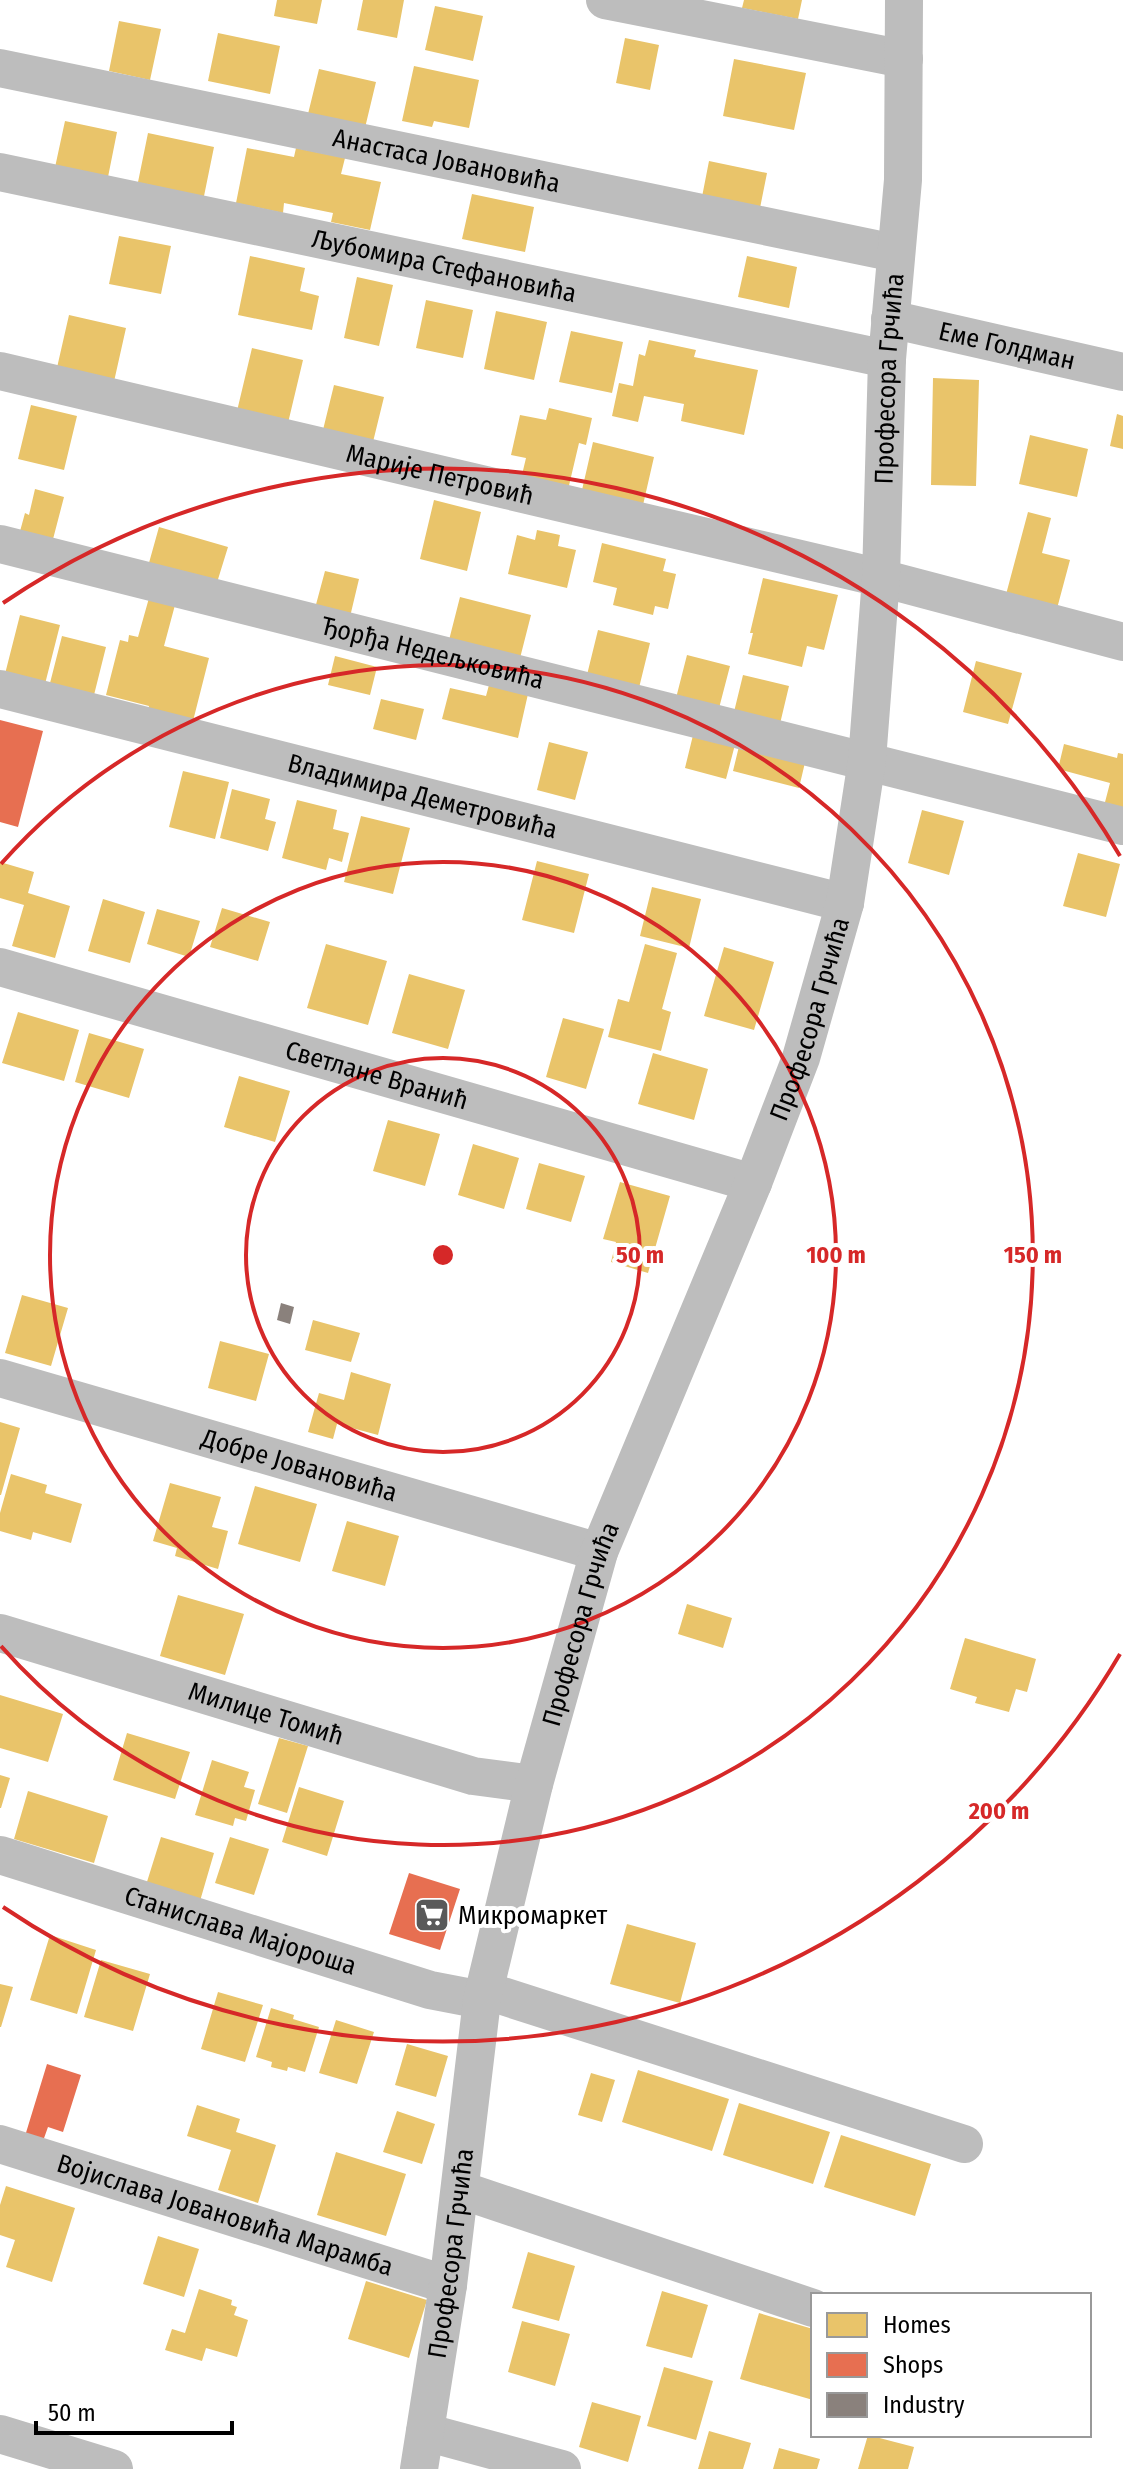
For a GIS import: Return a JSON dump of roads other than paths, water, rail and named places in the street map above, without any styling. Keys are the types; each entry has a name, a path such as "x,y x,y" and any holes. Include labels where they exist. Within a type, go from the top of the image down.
{"street":[{"path":"605,0 904,59"},
{"name":"Професора Грчића","path":"419,2469 461,2190 483,1995 534,1784 599,1552 753,1183 801,1058 845,903 867,760 881,578 887,359 903,180 904,0"},
{"name":"Анастаса Јовановића","path":"0,68 895,253"},
{"name":"Љубомира Стефановића","path":"0,172 887,359"},
{"name":"Еме Голдман","path":"890,319 1123,372"},
{"name":"Марије Петровић","path":"0,371 881,578 1123,642"},
{"name":"Ђорђа Недељковића","path":"0,544 1123,826"},
{"name":"Владимира Деметровића","path":"0,689 845,903"},
{"name":"Светлане Вранић","path":"0,967 753,1183"},
{"name":"Добре Јовановића","path":"0,1378 599,1552"},
{"name":"Милице Томић","path":"0,1633 473,1776 534,1784"},
{"name":"Станислава Мајороша","path":"0,1855 430,1990 483,1995"},
{"path":"483,1995 964,2144"},
{"name":"Војислава Јовановића Марамба","path":"0,2144 448,2285"},
{"path":"461,2190 811,2307"},
{"path":"425,2432 562,2469"},
{"path":"0,2434 114,2469"}],"place":[{"name":"Микромаркет","path":"432,1915"}]}
